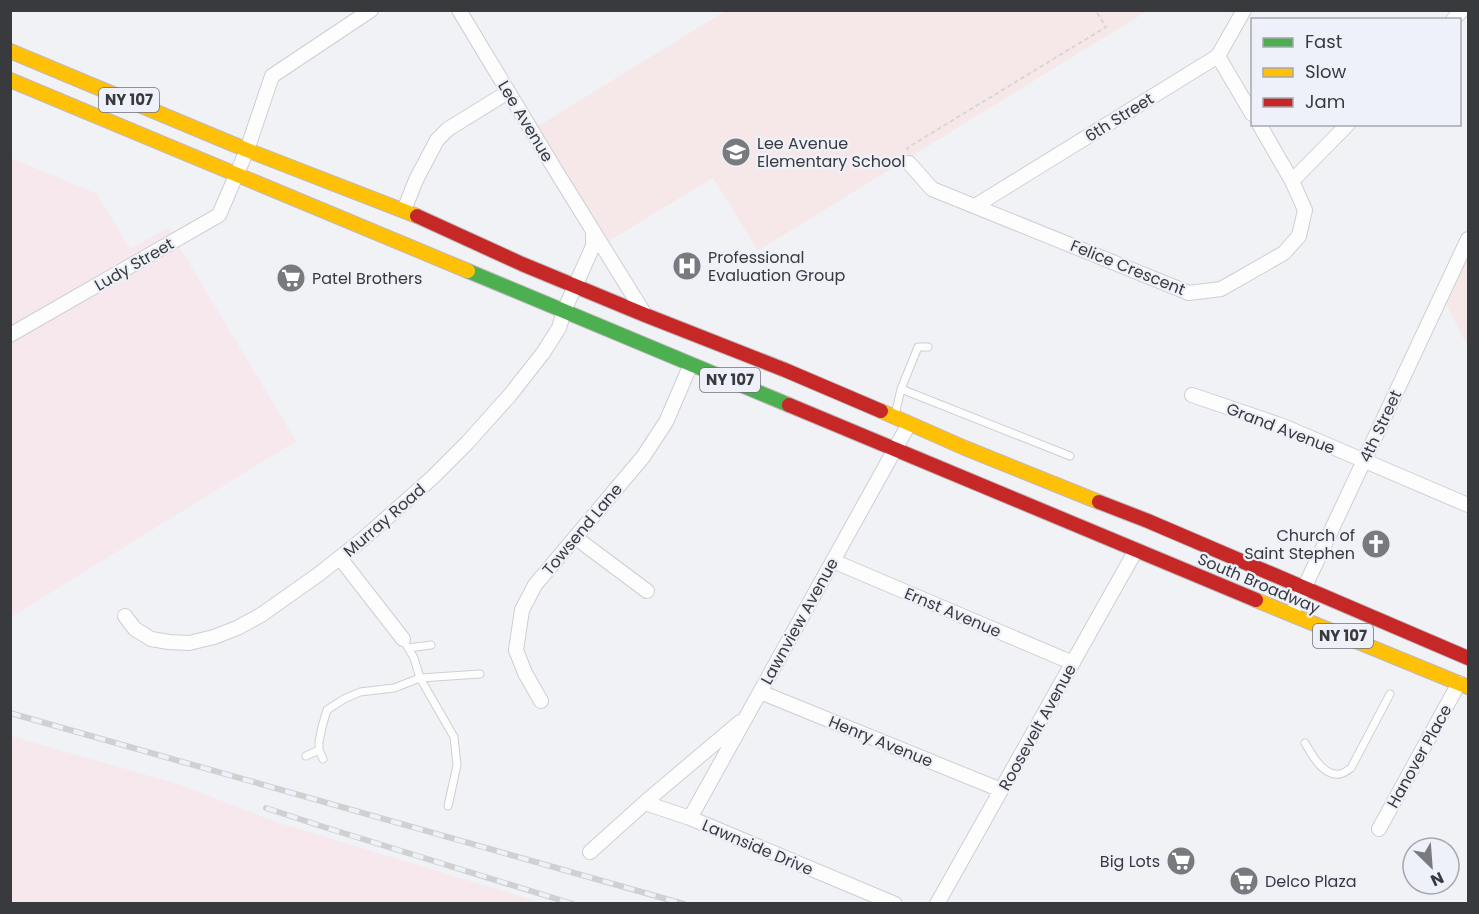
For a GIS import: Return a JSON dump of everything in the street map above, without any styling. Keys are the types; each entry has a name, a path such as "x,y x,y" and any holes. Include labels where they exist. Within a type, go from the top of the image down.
{"main road":[{"name":"NY 107","path":"10,51 247,150 404,210 522,264 785,370 909,424"},
{"name":"NY 107","path":"10,80 1136,550"},
{"name":"South Broadway","path":"909,424 1148,521 1468,658"},
{"name":"South Broadway","path":"1136,550 1464,685"}],"street":[{"name":"Ludy Street","path":"10,335 219,214 247,150 272,76 371,10"},
{"name":"Lee Avenue","path":"459,10 645,315"},
{"name":"6th Street","path":"975,206 1218,56 1244,10"},
{"path":"1218,56 1251,112"},
{"path":"404,210 436,140 448,129 508,92"},
{"name":"Felice Crescent","path":"910,158 932,189 1189,293 1221,289 1284,253 1299,237 1305,210 1292,181 1259,126"},
{"path":"1292,181 1346,126"},
{"path":"575,285 592,246 593,231"},
{"name":"4th Street","path":"1292,614 1468,239"},
{"name":"Murray Road","path":"125,616 135,629 151,639 189,643 237,628 284,600 340,558 396,511 467,443 510,395 543,353 559,328 575,285"},
{"name":"Towsend Lane","path":"542,701 525,673 516,650 522,610 535,585 643,457 666,422 691,364"},
{"name":"Grand Avenue","path":"1192,395 1283,426 1468,506"},
{"name":"Lawnview Avenue","path":"690,818 909,424"},
{"path":"576,538 647,591"},
{"name":"Roosevelt Avenue","path":"937,903 1136,550"},
{"path":"340,558 405,644"},
{"name":"Ernst Avenue","path":"833,561 1073,663"},
{"name":"Hanover Place","path":"1379,829 1464,685"},
{"name":"Henry Avenue","path":"760,692 1001,790"},
{"path":"590,852 747,716"},
{"name":"Lawnside Drive","path":"647,801 896,903"}],"lane":[{"path":"894,418 901,389 918,347 928,347"},
{"path":"901,389 1070,456"},
{"path":"405,644 430,645"},
{"path":"405,644 414,658 420,678 453,737 457,765 448,806"},
{"path":"323,759 319,750 327,710 344,699 360,692 394,688 420,678 480,674"},
{"path":"1305,743 1313,758 1329,772 1343,773 1352,768 1390,694"},
{"path":"306,756 319,750"}],"path":[{"path":"910,158 907,148 1106,27 1097,10"}],"shaded area":[{"name":"Lee Avenue Elementary School","path":"725,11 1147,11 758,251 713,178 609,241 538,126"},
{"path":"11,158 97,194 130,249 168,228 296,441 11,617"},
{"path":"1468,258 1468,347 1445,302"},
{"path":"11,736 181,785 276,822 542,903 11,903"}],"railway":[{"path":"10,713 684,904"},
{"path":"266,808 573,904"}],"traffic: fast":[{"path":"468,271 789,405"}],"traffic: slow":[{"path":"10,51 247,150 417,216"},
{"path":"10,80 468,271"},
{"path":"881,411 1099,502"},
{"path":"1256,600 1468,687"}],"traffic: jam":[{"path":"417,216 522,264 881,411"},
{"path":"789,405 1256,600"},
{"path":"1099,502 1468,658"}],"place":[{"name":"Lee Avenue Elementary School","path":"736,152"},
{"name":"Professional Evaluation Group","path":"687,266"},
{"name":"Patel Brothers","path":"291,278"},
{"name":"Church of Saint Stephen","path":"1376,544"},
{"name":"Big Lots","path":"1181,861"},
{"name":"Delco Plaza","path":"1244,881"}]}
